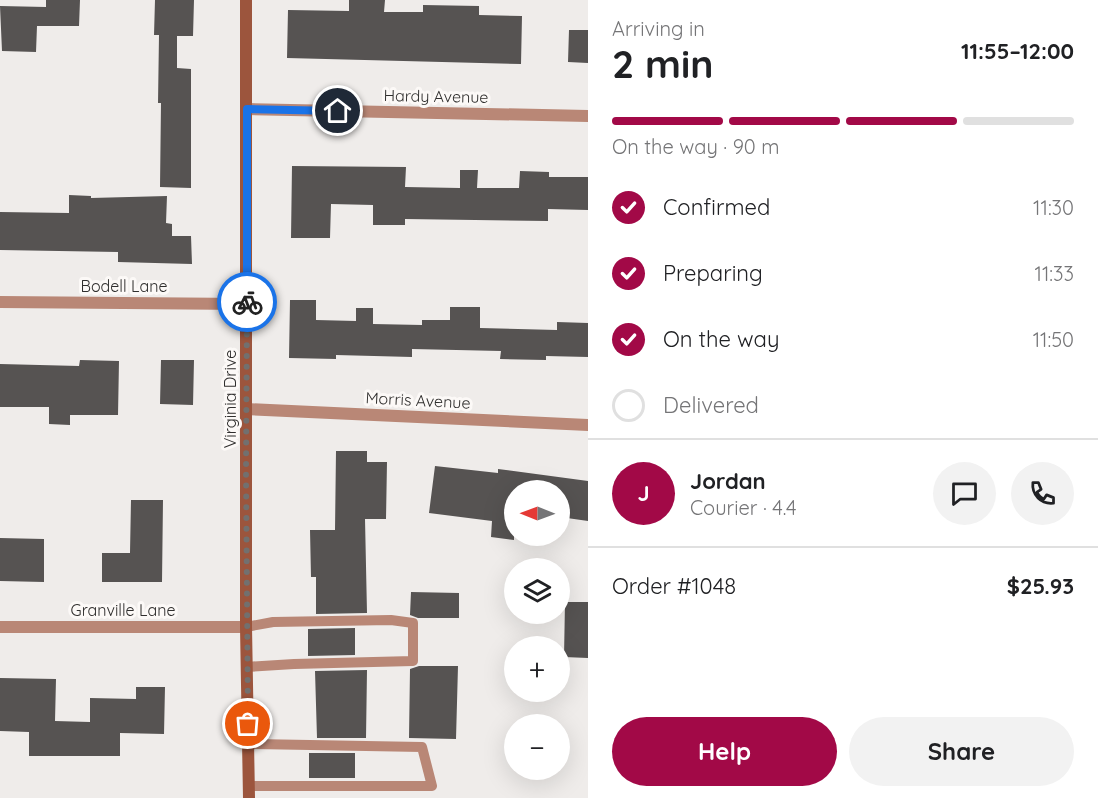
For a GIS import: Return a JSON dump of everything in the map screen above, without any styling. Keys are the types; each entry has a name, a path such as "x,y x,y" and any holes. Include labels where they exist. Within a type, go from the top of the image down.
{"street":[{"name":"Virginia Drive","path":"246,0 246,667 249,792"},
{"name":"Hardy Avenue","path":"247,109 588,116"},
{"name":"Bodell Lane","path":"0,302 247,304"},
{"name":"Morris Avenue","path":"246,409 588,425"},
{"name":"Granville Lane","path":"0,627 246,627"}],"lane":[{"path":"246,627 273,622 391,620 413,623 413,661 246,667"},
{"path":"248,744 422,747 432,786 249,792"}],"building":[{"path":"46,0 80,0 79,26 37,26 36,52 2,51 0,6 46,7"},
{"path":"155,0 194,0 193,36 177,36 177,68 191,69 191,188 160,187 161,103 158,103 159,35 154,35"},
{"path":"349,0 385,0 384,12 423,12 423,5 479,6 479,15 522,16 521,64 287,58 288,10 349,11"},
{"path":"569,30 588,30 588,63 568,62"},
{"path":"292,166 406,167 405,187 460,188 460,170 478,170 477,188 519,188 520,171 549,172 549,177 588,177 588,210 548,209 548,221 405,219 405,225 373,225 373,205 331,204 330,238 291,238"},
{"path":"69,195 91,196 91,198 167,196 166,223 172,224 172,236 191,236 192,264 118,262 118,252 0,250 0,212 69,213"},
{"path":"290,300 316,300 316,320 356,321 356,308 373,308 373,324 422,325 422,320 450,320 450,307 480,307 480,328 557,330 557,322 588,323 588,357 546,356 546,360 500,359 501,351 412,349 412,357 336,355 336,359 289,358"},
{"path":"80,360 119,361 118,415 70,415 70,425 49,424 49,407 0,407 0,364 79,366"},
{"path":"161,360 194,360 193,405 160,404"},
{"path":"336,451 367,451 367,462 387,462 386,519 365,519 367,613 316,614 316,577 311,577 310,530 335,530"},
{"path":"435,466 498,473 498,469 588,481 588,521 570,518 570,480 504,480 504,539 491,537 492,521 429,513"},
{"path":"131,500 163,500 162,582 102,582 102,553 130,553"},
{"path":"0,538 44,539 44,582 0,581"},
{"path":"411,592 459,593 459,618 418,618 410,615"},
{"path":"570,602 588,602 588,658 570,657 570,636 564,636 565,624 570,624"},
{"path":"355,628 355,655 308,656 308,629"},
{"path":"419,666 458,666 456,739 409,738 410,669"},
{"path":"367,670 366,738 317,738 315,671"},
{"path":"0,678 56,679 55,721 90,722 90,698 136,699 136,687 165,687 164,734 120,733 120,756 29,756 29,732 0,731"},
{"path":"309,753 355,753 355,778 309,778"}],"way so far":[{"path":"247,302 248,724"}],"route":[{"path":"247,302 247,109 338,111"}]}
